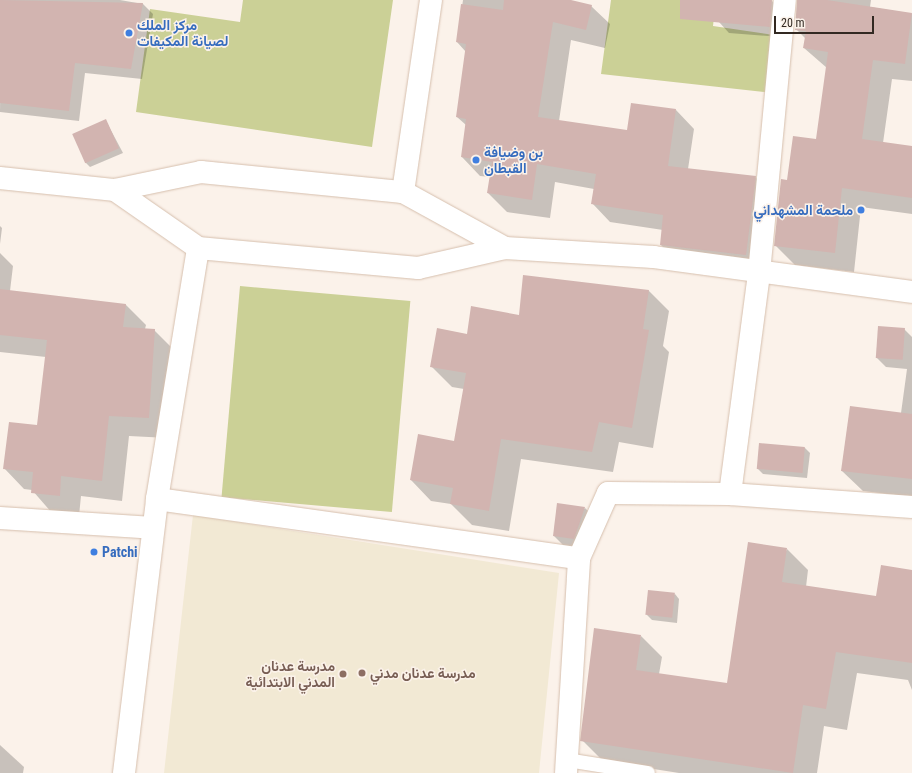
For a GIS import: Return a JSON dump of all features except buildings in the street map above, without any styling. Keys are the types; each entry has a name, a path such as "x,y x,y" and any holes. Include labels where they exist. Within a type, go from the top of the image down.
{"street":[{"path":"403,192 431,0"},
{"path":"730,494 759,273 785,0"},
{"path":"0,178 115,190 201,172 403,192 504,248"},
{"path":"115,190 198,248 418,268 504,248 654,257 759,273 912,292"},
{"path":"124,773 153,528 198,248"},
{"path":"566,766 579,558 608,493 730,494 912,507"},
{"path":"157,500 579,558"},
{"path":"0,518 153,528"}],"lane":[{"path":"566,766 648,773"}],"shaded area":[{"name":"مدرسة عدنان مدني","path":"193,515 559,573 539,773 164,773"}],"green space":[{"path":"243,0 393,0 372,147 136,112 150,9 240,22"},
{"path":"611,0 716,0 713,26 781,36 774,93 601,74"},
{"path":"240,286 410,301 392,512 222,497"}],"place":[{"name":"مركز الملك لصيانة المكيفات","path":"129,33"},
{"name":"بن وضيافة القبطان","path":"476,160"},
{"name":"ملحمة المشهداني","path":"861,210"},
{"name":"Patchi","path":"94,552"},
{"name":"مدرسة عدنان مدني","path":"362,673"},
{"name":"مدرسة عدنان المدني الابتدائية","path":"343,674"}]}
